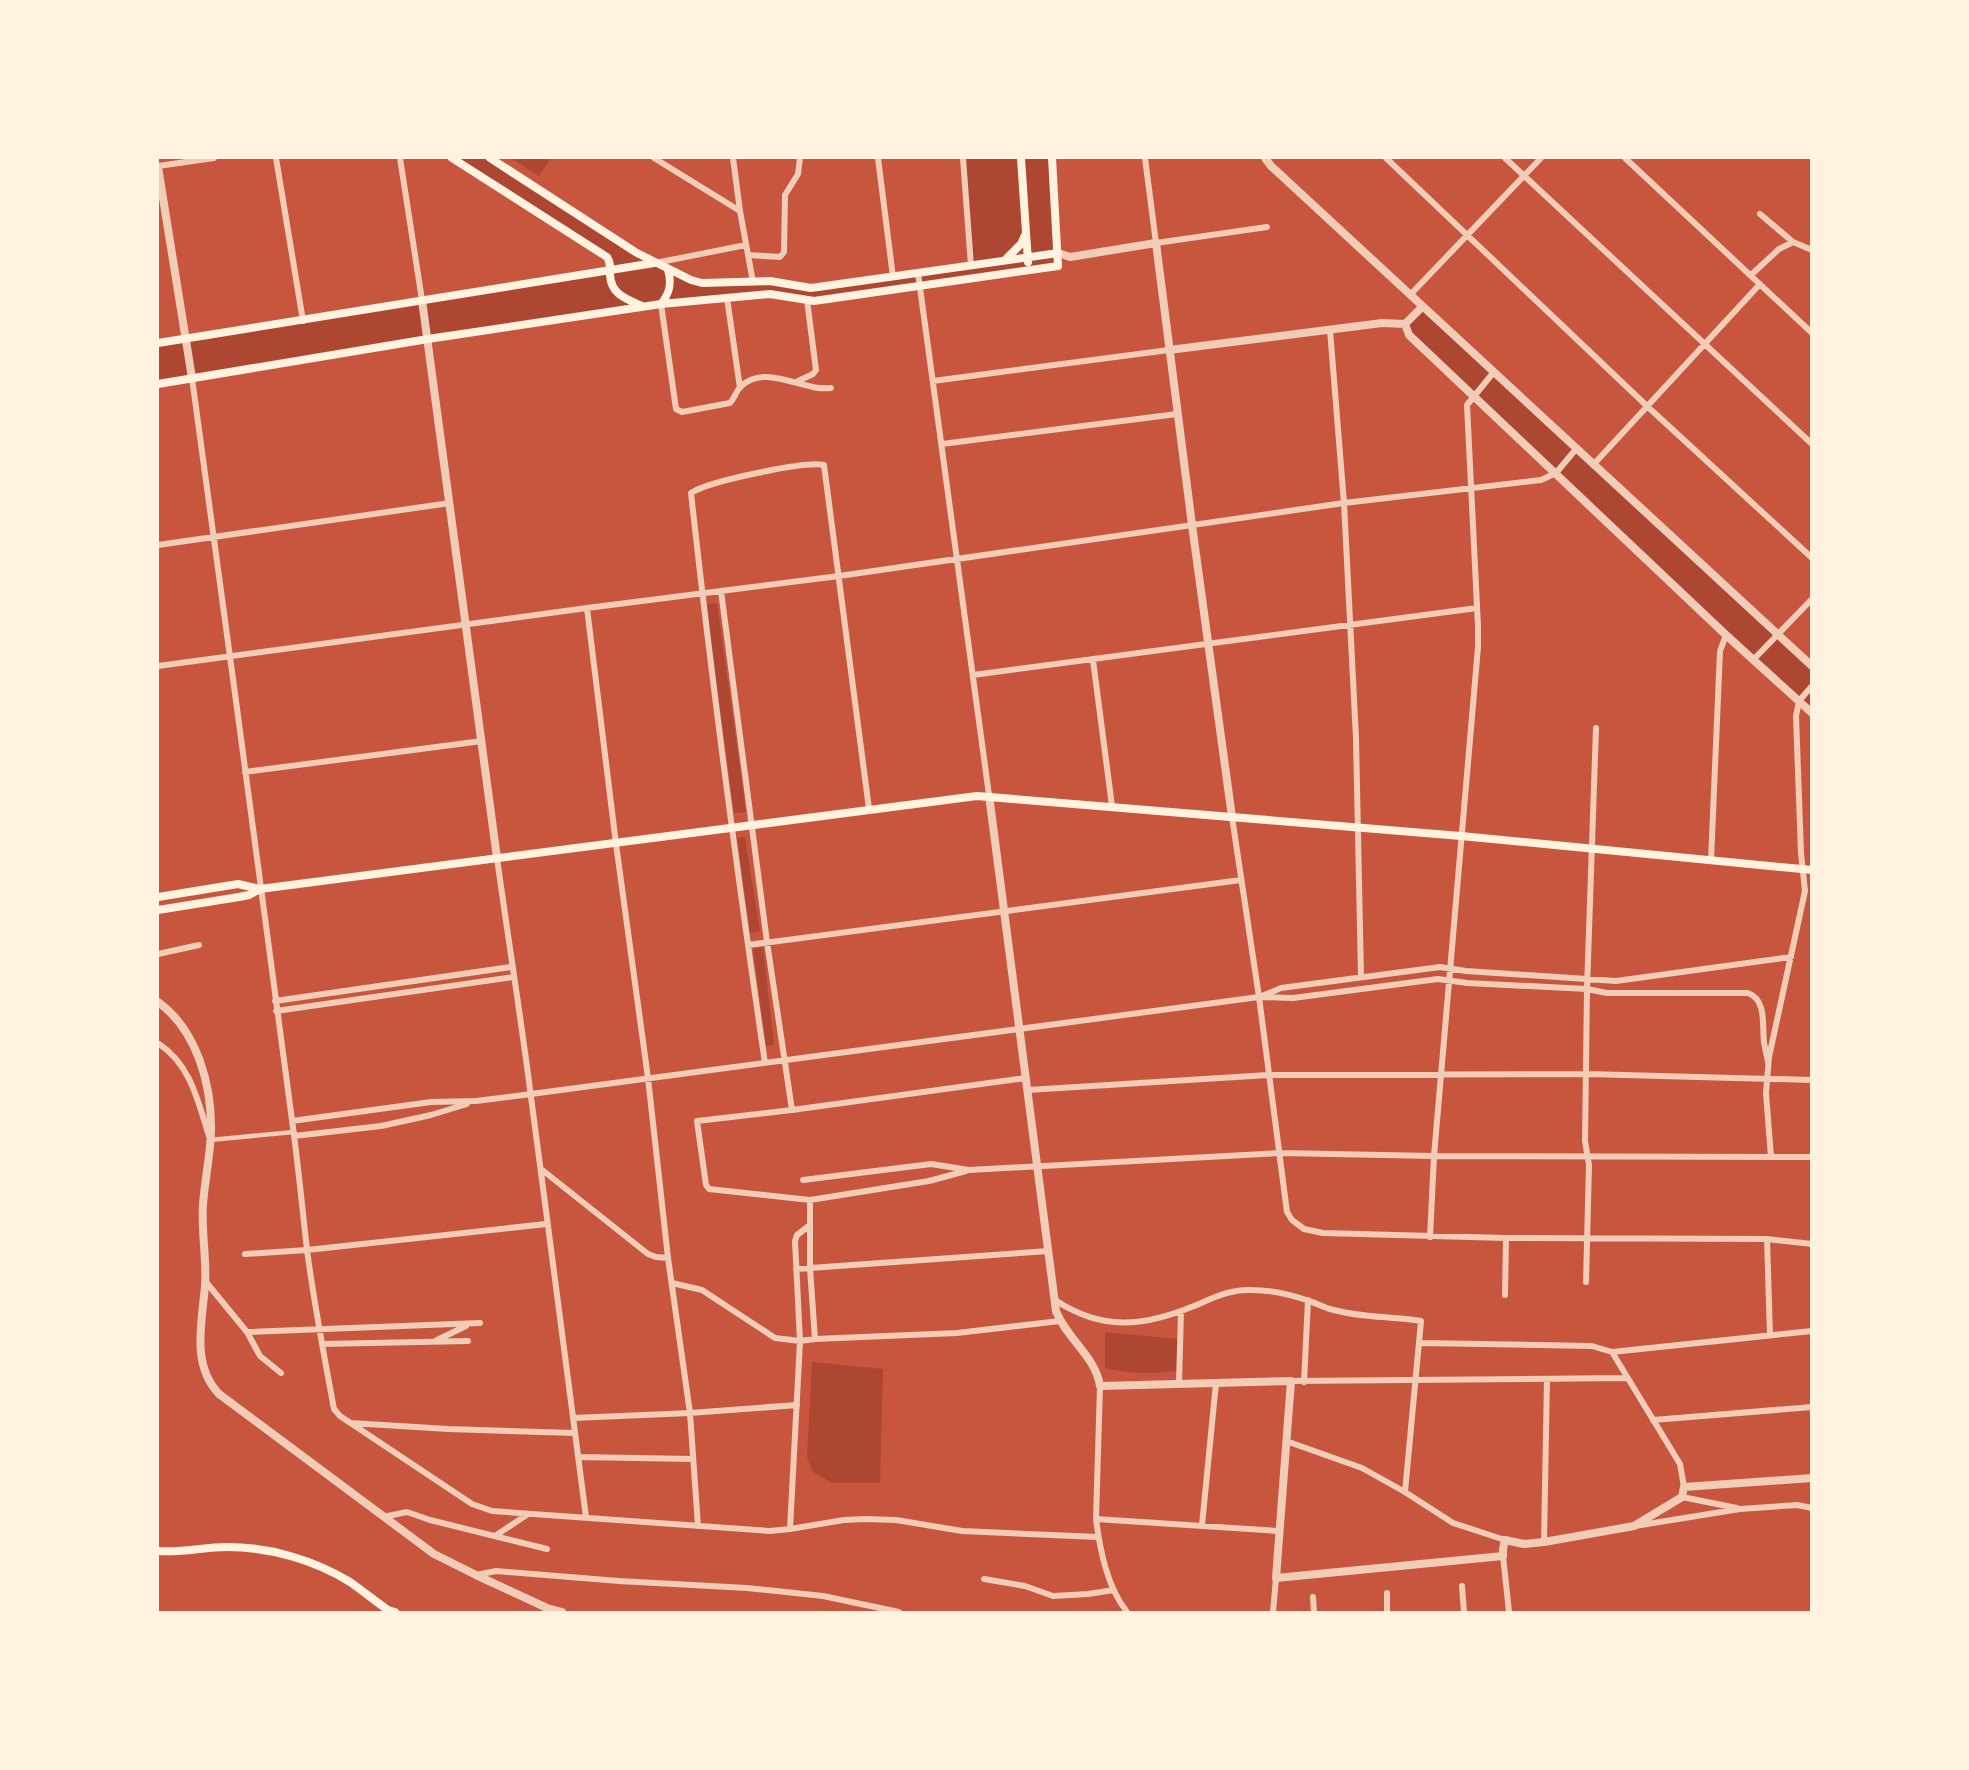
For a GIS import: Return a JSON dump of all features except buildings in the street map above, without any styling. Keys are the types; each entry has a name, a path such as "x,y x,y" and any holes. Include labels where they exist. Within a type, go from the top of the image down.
{"main road":[{"path":"452,158 607,257 614,289 620,296 643,307"},
{"path":"490,158 637,253 668,270 702,283 785,283 812,288 1058,253"},
{"path":"1021,158 1028,270"},
{"path":"158,384 428,339 661,304 770,294 823,300 1058,266 1052,158"},
{"path":"1004,261 1015,253 1026,232"},
{"path":"158,343 654,263"},
{"path":"661,304 670,288 668,270"},
{"path":"158,897 238,884 260,889 989,795 1807,869"},
{"path":"158,910 249,895 260,889"},
{"path":"158,1551 227,1547 257,1549 288,1556 333,1572 388,1610 395,1612"}],"street":[{"path":"214,158 158,166 215,537 294,1134 307,1250 334,1409 351,1423 471,1504 492,1511 770,1531 844,1520 896,1520 962,1531 1098,1537"},
{"path":"276,158 303,321"},
{"path":"400,158 428,339 586,1517"},
{"path":"654,158 740,211"},
{"path":"733,158 753,282"},
{"path":"748,255 780,257 784,252 785,195 798,174 800,158"},
{"path":"878,158 893,277"},
{"path":"963,158 971,266"},
{"path":"1145,158 1177,414 1287,1212 1292,1220 1312,1232 1430,1237 1767,1239 1812,1244"},
{"path":"1265,158 1422,307 1812,666"},
{"path":"1386,158 1812,558"},
{"path":"1505,158 1812,444"},
{"path":"1410,295 1541,158"},
{"path":"1625,158 1812,333"},
{"path":"1760,214 1793,242 1812,250"},
{"path":"1058,266 1070,257 1267,226"},
{"path":"1751,275 1779,249 1793,242"},
{"path":"654,263 746,244"},
{"path":"1058,253 1070,257"},
{"path":"918,273 974,675 1055,1300 1060,1321 1098,1377 1100,1386 1096,1519 1098,1537 1113,1590 1127,1612"},
{"path":"1593,465 1760,284"},
{"path":"727,298 740,388"},
{"path":"796,382 813,374 816,370 807,300"},
{"path":"661,304 676,408 682,412 730,403 740,388 753,380 772,377 820,389 831,388"},
{"path":"933,381 1382,323 1405,324 1422,307"},
{"path":"1405,324 1409,335 1726,635 1812,713"},
{"path":"1330,330 1351,624 1361,977"},
{"path":"1430,1237 1434,1156 1478,647 1467,405 1494,373"},
{"path":"942,444 1177,414"},
{"path":"158,666 839,576 1344,502 1541,480 1556,473 1576,449"},
{"path":"765,1063 702,594 691,493 699,487 810,464 824,465 869,809"},
{"path":"158,545 450,503"},
{"path":"721,591 766,942 792,1110"},
{"path":"1755,659 1812,599"},
{"path":"587,608 648,1078 668,1258 690,1413 698,1526"},
{"path":"974,675 1477,608"},
{"path":"1711,860 1720,651 1726,635"},
{"path":"1093,660 1112,806"},
{"path":"1771,1157 1766,1079 1768,1062 1805,891 1807,869 1796,716 1799,701 1812,686"},
{"path":"1586,1282 1587,988 1594,849 1596,728"},
{"path":"245,772 482,741"},
{"path":"748,945 1241,880"},
{"path":"158,954 200,945"},
{"path":"1259,997 1281,988 1440,967 1616,981 1791,957"},
{"path":"275,1001 511,967"},
{"path":"276,1011 513,977"},
{"path":"292,1121 431,1102 476,1101 531,1094 1259,997 1293,998 1438,979 1467,983 1587,988 1607,993 1748,993 1758,999 1762,1010 1768,1062"},
{"path":"158,1002 183,1029 199,1057 207,1083 210,1140 202,1221 206,1282 200,1341 201,1355 209,1385 434,1554 547,1608 562,1612"},
{"path":"159,1044 172,1053 184,1068 197,1097 210,1140"},
{"path":"1028,1090 1268,1075 1587,1074 1812,1080"},
{"path":"1026,1078 697,1121 706,1185 708,1189 810,1200 929,1181 969,1170 1280,1153 1434,1156 1812,1157"},
{"path":"210,1140 381,1126 431,1115 476,1101"},
{"path":"803,1180 931,1164 969,1170"},
{"path":"541,1169 648,1254 668,1258"},
{"path":"810,1200 810,1268 815,1340"},
{"path":"245,1254 307,1250 546,1224"},
{"path":"790,1529 800,1341 795,1241 797,1235 810,1225"},
{"path":"1505,1295 1506,1238"},
{"path":"1767,1239 1770,1335"},
{"path":"796,1269 1049,1251"},
{"path":"206,1282 247,1332 260,1356 281,1373"},
{"path":"672,1283 702,1290 776,1338 800,1341 957,1333 1060,1321"},
{"path":"1055,1300 1088,1318 1108,1323 1137,1322 1181,1311 1228,1292 1241,1290 1268,1292 1308,1300 1330,1309 1355,1314 1421,1321 1405,1492"},
{"path":"1304,1382 1308,1300"},
{"path":"1179,1383 1181,1311"},
{"path":"247,1332 480,1323"},
{"path":"434,1341 470,1324"},
{"path":"1420,1343 1592,1346 1612,1352 1812,1331"},
{"path":"322,1344 468,1341"},
{"path":"1612,1352 1680,1464 1684,1487 1682,1497"},
{"path":"1100,1386 1291,1381 1627,1378"},
{"path":"1545,1542 1547,1379"},
{"path":"1273,1612 1291,1381"},
{"path":"1202,1525 1216,1383"},
{"path":"573,1418 797,1405"},
{"path":"1653,1420 1812,1407"},
{"path":"351,1423 448,1429 575,1432"},
{"path":"1286,1441 1362,1468 1453,1523 1524,1544 1740,1509 1797,1505 1812,1508"},
{"path":"578,1457 693,1459"},
{"path":"1684,1487 1812,1478"},
{"path":"1635,1526 1682,1497 1740,1509"},
{"path":"383,1517 406,1512 547,1549"},
{"path":"495,1536 528,1514"},
{"path":"1096,1519 1278,1531"},
{"path":"1505,1540 1503,1556 1509,1612"},
{"path":"1276,1578 1503,1556"},
{"path":"476,1575 496,1571 597,1580 747,1588 823,1596 899,1612"},
{"path":"984,1580 1025,1587 1053,1596 1113,1590"},
{"path":"1462,1586 1464,1612"},
{"path":"1387,1593 1387,1612"},
{"path":"1313,1598 1314,1612"}],"shaded area":[{"path":"452,158 490,158 637,253 691,280 770,281 804,288 970,266 963,158 1052,158 1058,266 823,300 770,294 661,304 158,384 158,343 610,270 609,261"},
{"path":"511,158 551,158 539,176"},
{"path":"1422,307 1811,666 1811,713 1409,335 1405,324"},
{"path":"717,603 746,812 734,813 706,604"},
{"path":"745,837 760,931 750,933 737,838"},
{"path":"763,947 774,1045 766,1046 753,949"},
{"path":"1105,1332 1178,1339 1178,1371 1141,1373 1105,1368"},
{"path":"812,1362 883,1369 880,1483 832,1483 813,1472 807,1458"}]}
